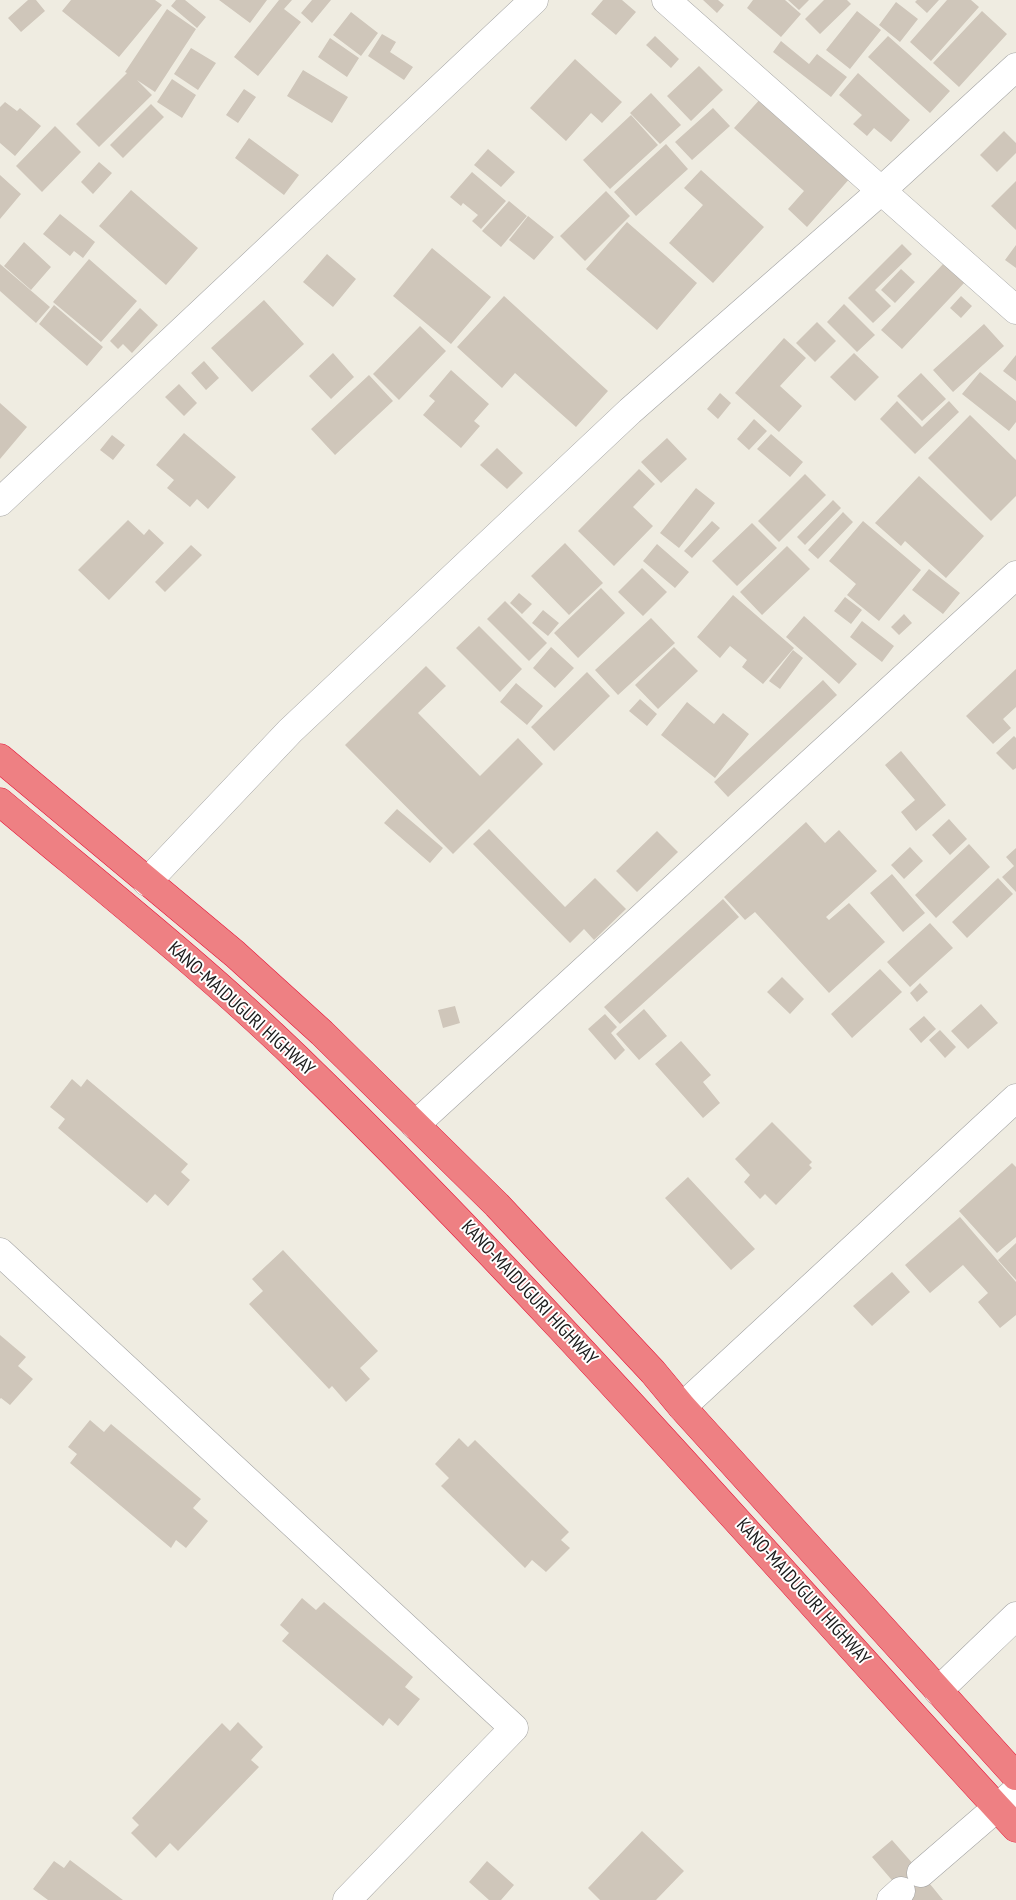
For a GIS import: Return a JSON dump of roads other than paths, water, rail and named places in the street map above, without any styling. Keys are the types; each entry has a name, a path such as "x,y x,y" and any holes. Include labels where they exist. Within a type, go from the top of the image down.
{"highway":[{"name":"KANO-MAIDUGURI HIGHWAY","path":"0,758 235,954 322,1033 497,1205 654,1372 682,1408 1016,1776"},
{"name":"KANO-MAIDUGURI HIGHWAY","path":"0,802 200,969 294,1055 442,1202 692,1469 1007,1799 1016,1828"}],"street":[{"path":"0,502 534,0"},
{"path":"666,0 1016,310"},
{"path":"147,882 290,731 601,438 882,190 1016,67"},
{"path":"415,1125 1016,575"},
{"path":"682,1408 1016,1098"},
{"path":"0,1252 514,1728 347,1900"},
{"path":"938,1690 1016,1616"},
{"path":"921,1873 1007,1799"}]}
